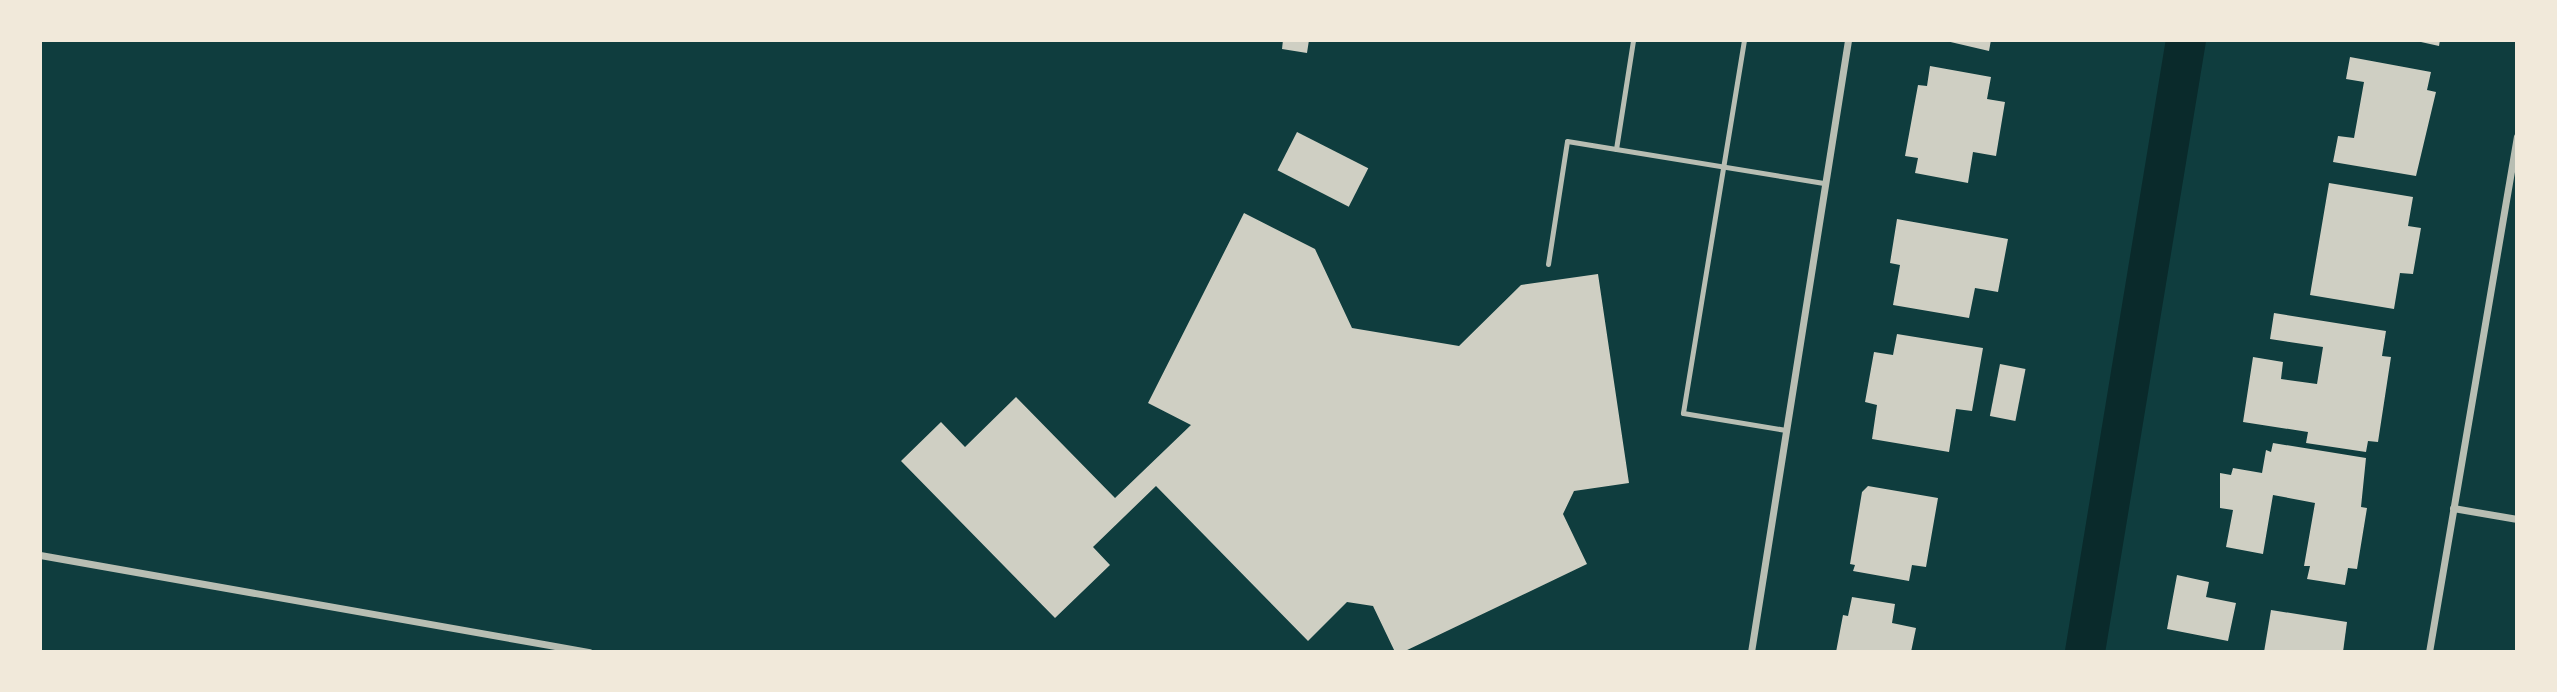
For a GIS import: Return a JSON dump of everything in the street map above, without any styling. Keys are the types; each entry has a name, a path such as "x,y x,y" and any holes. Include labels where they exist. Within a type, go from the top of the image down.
{"street":[{"path":"1751,652 1848,40"},
{"path":"2429,652 2517,135"},
{"path":"2453,508 2517,519"},
{"path":"40,555 589,652"}],"lane":[{"path":"1616,149 1633,40"},
{"path":"1744,40 1684,414 1786,430"},
{"path":"1548,264 1567,141 1824,183"}],"building":[{"path":"1283,40 1309,40 1307,53 1282,49"},
{"path":"1942,40 1991,40 1989,51"},
{"path":"2412,40 2440,40 2439,46"},
{"path":"2350,57 2431,72 2427,90 2436,92 2416,176 2333,162 2338,136 2354,138 2364,82 2346,79"},
{"path":"1930,66 1991,77 1987,99 2005,102 1996,156 1973,152 1968,183 1915,173 1918,158 1905,156 1918,85 1927,86"},
{"path":"1297,132 1368,168 1349,207 1277,170"},
{"path":"2329,183 2413,197 2408,226 2421,228 2413,274 2400,273 2394,309 2310,295"},
{"path":"1244,213 1315,249 1352,328 1459,346 1521,285 1598,274 1629,483 1574,491 1563,514 1587,564 1403,652 1395,652 1373,606 1347,602 1308,641 1156,486 1093,547 1110,565 1055,618 901,461 941,422 965,447 1016,397 1115,498 1191,425 1148,403"},
{"path":"1897,219 2008,239 1998,292 1975,288 1969,318 1893,305 1900,265 1890,263"},
{"path":"2274,313 2386,331 2382,356 2391,357 2378,442 2368,441 2366,452 2306,443 2308,432 2243,422 2253,357 2283,362 2281,379 2317,384 2323,347 2270,339"},
{"path":"1897,334 1983,348 1972,411 1956,409 1949,452 1872,439 1877,405 1865,402 1874,352 1893,355"},
{"path":"2000,364 2026,369 2015,421 1990,416"},
{"path":"2273,443 2366,458 2361,507 2367,508 2357,569 2348,568 2345,585 2307,579 2310,566 2304,566 2315,503 2273,495 2263,554 2226,547 2233,510 2220,508 2220,473 2231,475 2233,468 2262,473 2266,450 2271,452"},
{"path":"1868,486 1938,498 1926,567 1912,565 1909,581 1853,571 1855,565 1850,564 1862,492"},
{"path":"2177,575 2209,582 2206,597 2236,603 2228,641 2167,629"},
{"path":"1852,597 1895,604 1892,623 1916,628 1911,652 1836,652 1843,615 1848,616"},
{"path":"2271,610 2347,622 2343,652 2264,652"}],"waterway":[{"path":"2085,652 2186,40"}]}
